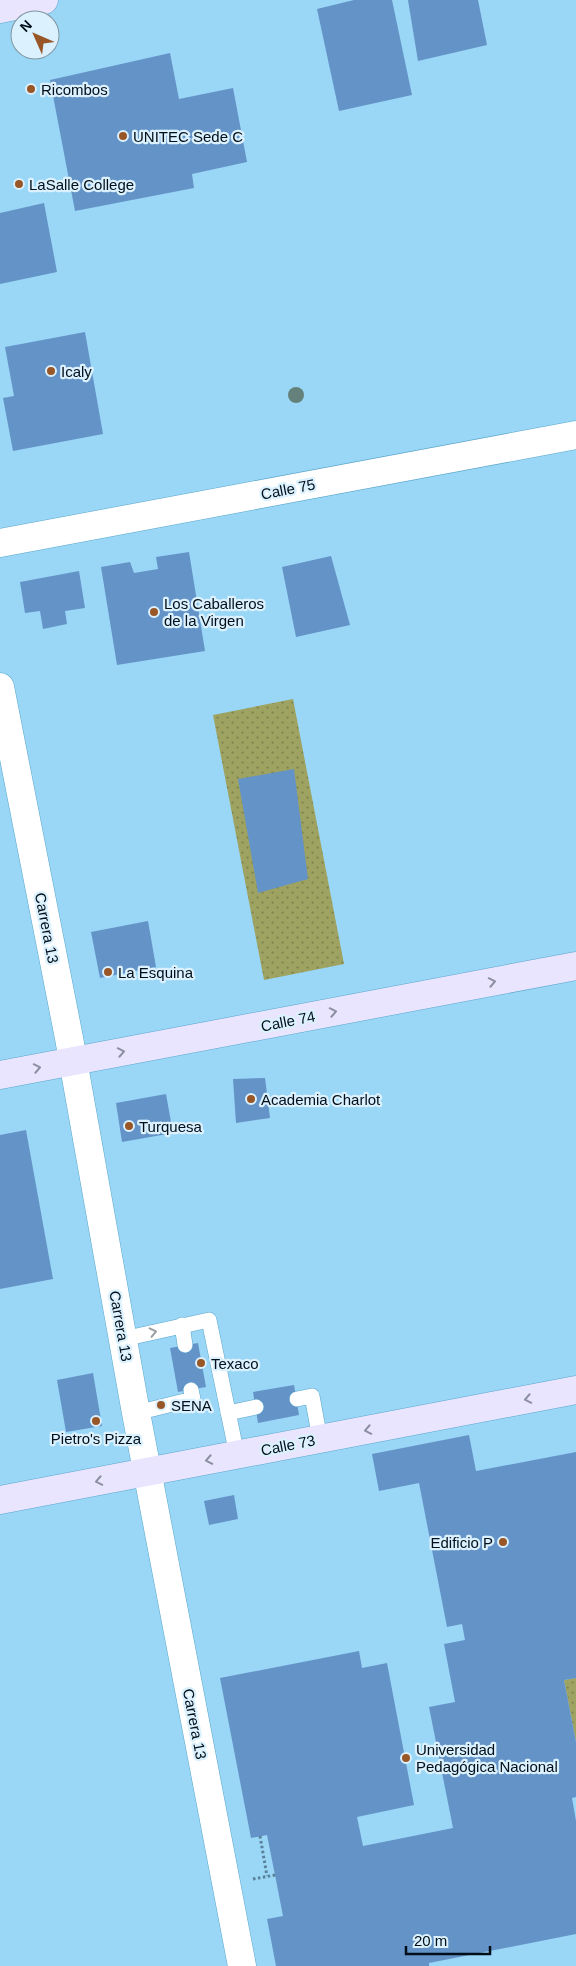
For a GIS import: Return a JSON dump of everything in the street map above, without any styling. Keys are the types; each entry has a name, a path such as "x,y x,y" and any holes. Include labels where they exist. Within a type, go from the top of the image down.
{"street":[{"path":"0,10 44,0"},
{"name":"Calle 75","path":"0,543 576,435"},
{"name":"Carrera 13","path":"0,686 73,1061 147,1472 242,1966"},
{"name":"Calle 74","path":"0,1075 576,966"},
{"name":"Calle 73","path":"0,1500 576,1390"}],"lane":[{"path":"123,1339 209,1320 237,1455"},
{"path":"182,1326 185,1346"},
{"path":"136,1413 192,1394"},
{"path":"296,1399 312,1396 320,1438"},
{"path":"228,1413 256,1407"}],"path":[{"path":"260,1836 267,1876"},
{"path":"249,1879 275,1876"}],"green space":[{"path":"293,699 344,964 264,980 213,715"},
{"path":"576,1678 576,1742 564,1680"}],"building":[{"path":"354,0 392,0 412,95 339,111 317,9"},
{"path":"408,0 478,0 487,45 418,61"},
{"name":"UNITEC Sede C","path":"170,53 179,99 233,88 247,162 192,174 194,188 75,211 50,80"},
{"path":"44,203 57,272 0,284 0,213"},
{"name":"Icaly","path":"85,332 103,434 13,451 3,398 14,396 5,347"},
{"name":"Los Caballeros de la Virgen","path":"189,552 205,651 117,665 101,567 130,562 134,573 158,569 156,557"},
{"path":"331,556 350,625 296,637 282,567"},
{"path":"79,571 85,608 65,611 67,624 43,629 40,611 25,613 20,582"},
{"path":"294,769 308,879 258,893 238,779"},
{"path":"148,921 156,967 100,978 91,932"},
{"name":"Academia Charlot","path":"265,1078 270,1118 236,1123 233,1079"},
{"path":"166,1094 173,1133 122,1142 116,1103"},
{"path":"26,1130 53,1279 0,1289 0,1135"},
{"path":"198,1343 206,1387 178,1392 170,1348"},
{"path":"93,1373 102,1426 66,1432 57,1380"},
{"path":"294,1385 299,1415 258,1423 253,1392"},
{"name":"Universidad Pedagógica Nacional","path":"469,1435 476,1471 576,1452 576,1678 564,1680 576,1742 576,1797 572,1798 576,1821 576,1934 429,1963 429,1966 276,1966 267,1919 283,1916 267,1835 251,1838 220,1678 359,1651 362,1668 387,1663 414,1805 357,1817 363,1846 453,1828 429,1707 455,1702 444,1644 465,1640 462,1624 447,1627 419,1483 379,1491 372,1454"},
{"path":"234,1495 238,1519 209,1525 204,1501"}],"place":[{"name":"Ricombos","path":"31,89"},
{"name":"UNITEC Sede C","path":"123,136"},
{"name":"LaSalle College","path":"19,184"},
{"name":"Icaly","path":"51,371"},
{"name":"Los Caballeros de la Virgen","path":"154,612"},
{"name":"La Esquina","path":"108,972"},
{"name":"Academia Charlot","path":"251,1099"},
{"name":"Turquesa","path":"129,1126"},
{"name":"Texaco","path":"201,1363"},
{"name":"SENA","path":"161,1405"},
{"name":"Pietro's Pizza","path":"96,1421"},
{"name":"Edificio P","path":"503,1542"},
{"name":"Universidad Pedagógica Nacional","path":"406,1758"}]}
